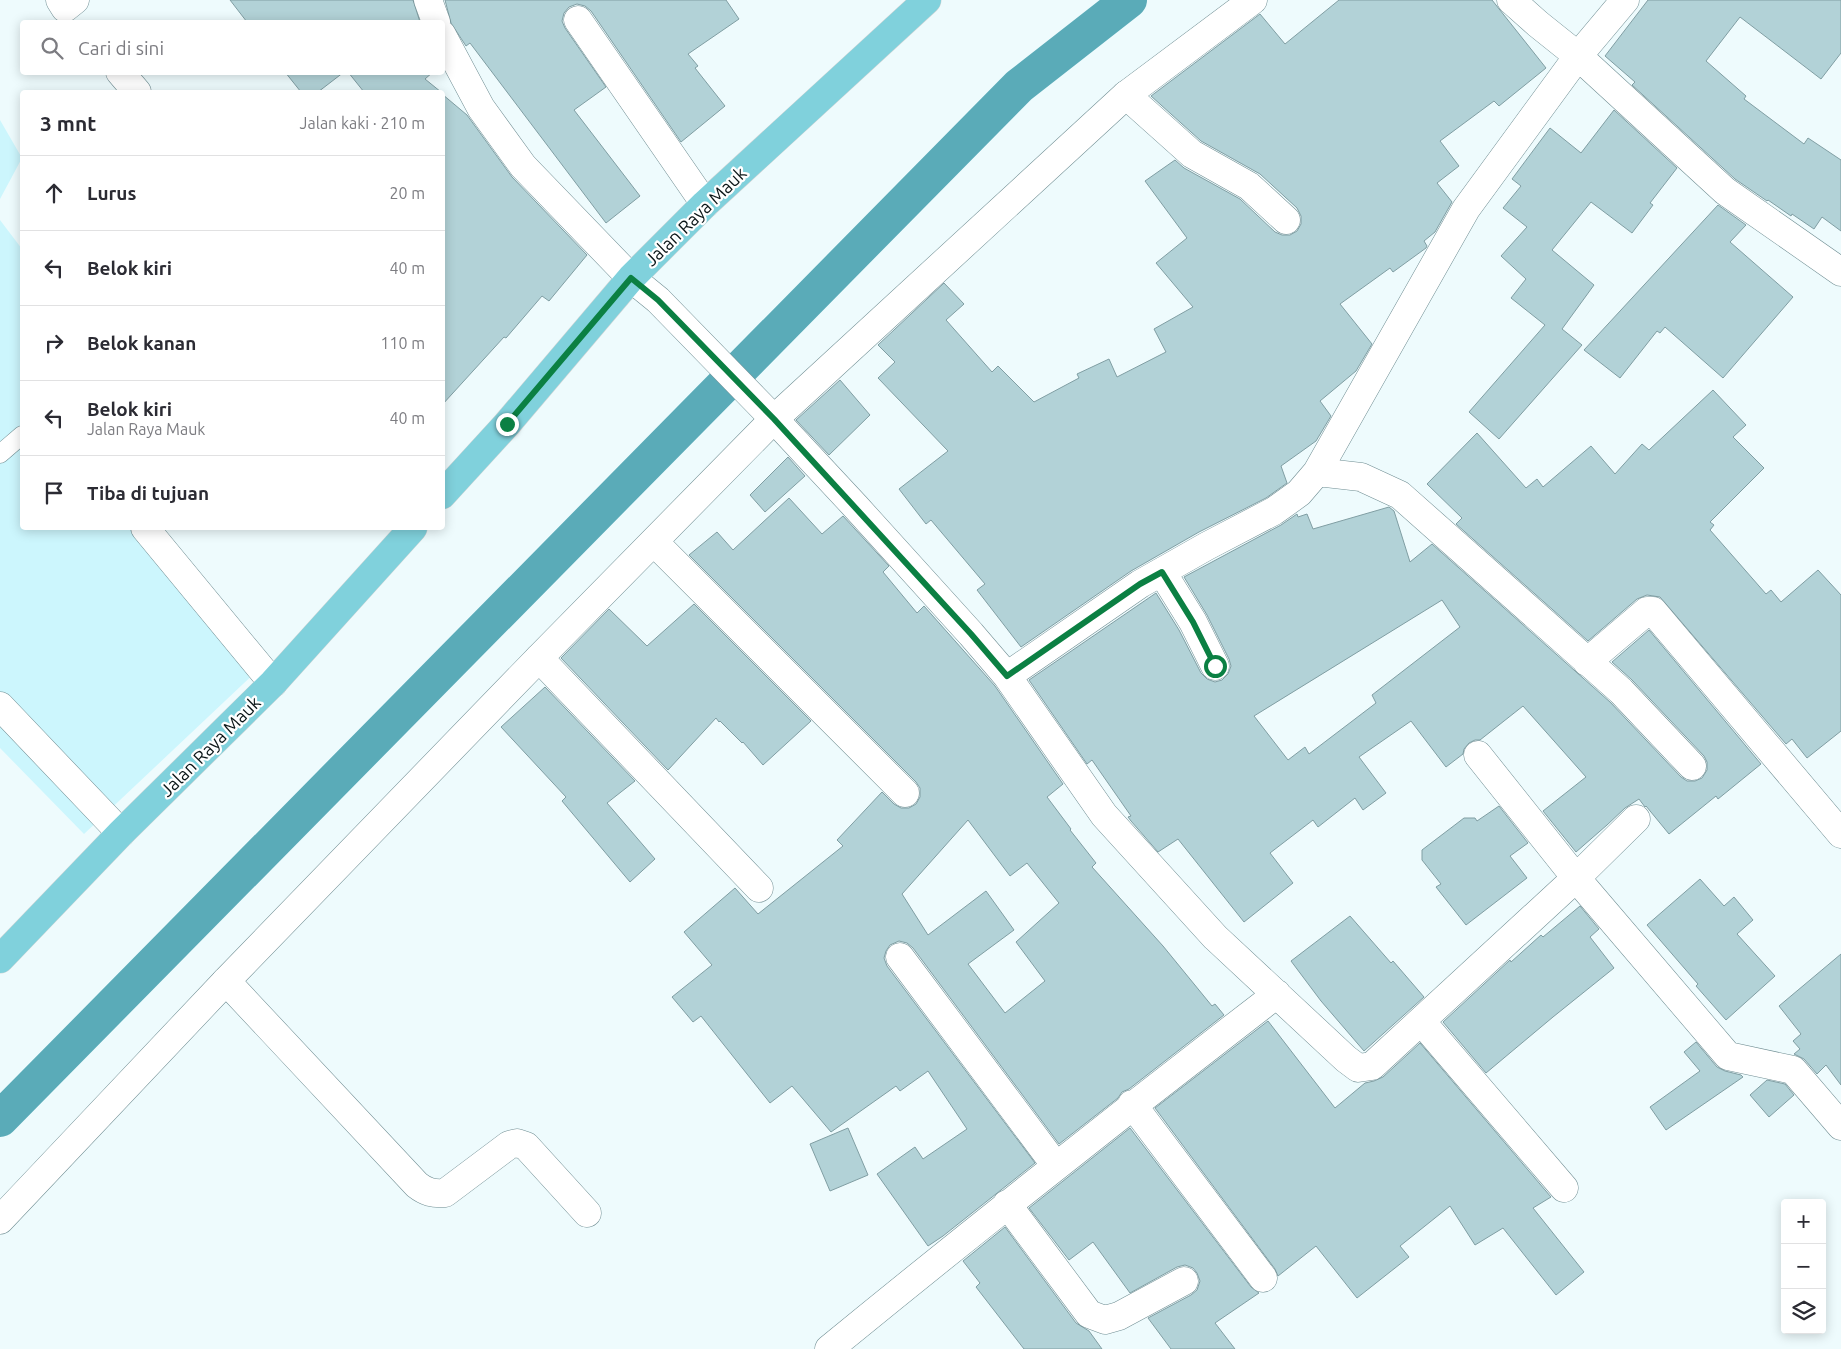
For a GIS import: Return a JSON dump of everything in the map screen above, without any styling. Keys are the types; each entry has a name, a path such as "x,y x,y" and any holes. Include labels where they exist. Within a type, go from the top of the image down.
{"main road":[{"name":"Jalan Raya Mauk","path":"445,492 507,424 631,278 705,204 927,0"},
{"name":"Jalan Raya Mauk","path":"0,959 121,833 273,684 411,530"}],"street":[{"path":"428,0 435,20"},
{"path":"0,1220 226,982 654,542 766,411 1126,95 1253,0"},
{"path":"1511,0 1578,56 1725,191 1841,272"},
{"path":"1007,676 1140,584 1274,511 1299,493 1317,472 1466,209 1578,56 1625,0"},
{"path":"578,20 705,204"},
{"path":"445,42 481,108 523,166 631,278 658,300 766,411 964,627 1007,676 1104,815 1215,937 1358,1068 1372,1066 1576,878 1636,819"},
{"path":"123,75 135,90"},
{"path":"1126,95 1192,154 1249,186 1286,220"},
{"path":"1317,472 1361,477 1400,495 1621,691 1692,766"},
{"path":"147,530 273,684"},
{"path":"654,542 905,793"},
{"path":"1162,572 1193,622 1215,666"},
{"path":"1587,662 1647,611 1653,611 1841,834"},
{"path":"540,658 759,888"},
{"path":"0,706 121,833"},
{"path":"1478,755 1576,878 1728,1056 1793,1070 1841,1126"},
{"path":"900,957 1056,1166"},
{"path":"226,982 417,1186 426,1192 445,1193 510,1145 517,1143 526,1146 587,1213"},
{"path":"830,1349 1132,1104 1277,994"},
{"path":"1421,1021 1564,1188"},
{"path":"1132,1104 1263,1278"},
{"path":"1007,1204 1089,1314 1105,1320 1119,1316 1184,1281"}],"lane":[{"path":"0,454 20,437"}],"shaded area":[{"path":"0,120 20,155 20,162 0,199"},
{"path":"0,220 20,246 20,530 151,530 260,668 84,834 0,748"}],"building":[{"path":"230,0 413,0 419,20 245,20"},
{"path":"445,0 726,0 739,19 688,54 698,66 695,68 725,106 681,142 591,11 585,6 577,4 569,7 564,13 562,21 565,28 606,87 574,110 640,196 606,223 470,43 466,46 451,23"},
{"path":"1339,0 1492,0 1546,68 1499,106 1494,101 1440,141 1459,166 1437,183 1452,202 1435,232 1424,241 1427,246 1426,248 1393,272 1390,268 1340,304 1372,344 1356,371 1320,401 1331,416 1316,441 1281,466 1287,483 1266,498 1199,532 1131,571 1021,647 977,590 985,584 931,520 926,524 899,489 948,451 878,378 895,362 878,345 944,283 964,304 946,320 992,372 998,366 1034,402 1079,378 1077,374 1109,359 1117,377 1166,352 1154,329 1193,307 1156,263 1187,238 1145,181 1175,160 1184,168 1240,199 1275,232 1282,235 1290,235 1297,231 1301,224 1301,216 1297,208 1260,174 1201,141 1151,96 1260,14 1285,44"},
{"path":"1648,0 1841,0 1841,53 1821,79 1740,17 1706,61 1746,96 1744,99 1804,144 1808,138 1841,160 1841,231 1822,217 1814,229 1735,179 1632,85 1635,82 1605,56"},
{"path":"287,75 340,75 321,90 299,90"},
{"path":"350,75 430,75 425,79 439,90 362,90"},
{"path":"445,97 467,115 512,177 587,255 549,301 542,296 506,338 504,337 445,402"},
{"path":"1614,110 1677,168 1650,203 1653,205 1632,233 1591,202 1552,250 1594,285 1562,329 1582,345 1499,439 1469,412 1545,325 1511,298 1526,279 1501,256 1527,227 1503,208 1521,186 1512,179 1550,128 1581,153"},
{"path":"1718,205 1746,225 1730,242 1793,297 1723,378 1665,327 1660,333 1657,331 1620,378 1584,350"},
{"path":"840,380 870,415 829,455 796,420"},
{"path":"1713,390 1746,425 1733,437 1764,468 1710,522 1714,525 1710,530 1766,594 1771,590 1781,602 1818,570 1841,595 1841,731 1807,758 1792,739 1786,744 1660,597 1647,595 1637,599 1588,641 1456,524 1462,518 1427,484 1477,433 1526,488 1537,479 1543,487 1591,446 1615,474 1642,444 1649,450"},
{"path":"788,457 805,476 765,512 750,495"},
{"path":"789,498 822,534 843,516 889,566 883,572 917,613 924,606 995,686 1063,784 1047,797 1096,863 1092,867 1163,946 1212,1006 1215,1004 1224,1015 1129,1089 1122,1092 1118,1098 1059,1144 913,948 907,943 899,941 890,945 884,958 887,966 1035,1163 928,1246 877,1174 915,1147 923,1159 967,1129 928,1071 900,1091 896,1086 831,1132 792,1086 770,1103 701,1016 693,1022 672,997 712,965 684,932 735,888 758,914 843,846 837,840 882,792 901,808 909,808 916,804 920,797 920,788 916,782 689,555 717,532 733,550","holes":["968,820 1010,876 1027,863 1059,903 1016,942 1045,981 1005,1013 968,964 1014,930 986,891 928,935 902,894"]},
{"path":"1389,507 1394,511 1410,562 1432,544 1610,702 1681,777 1687,781 1695,781 1702,778 1707,770 1707,762 1704,756 1632,680 1612,662 1649,630 1761,764 1718,799 1716,796 1669,834 1639,799 1625,808 1576,852 1543,811 1586,777 1523,706 1480,740 1469,743 1464,749 1463,754 1446,767 1411,721 1359,757 1386,793 1363,810 1355,798 1318,827 1313,820 1270,853 1293,883 1244,922 1178,839 1158,852 1128,817 1131,816 1092,760 1087,764 1029,680 1156,593 1179,630 1201,673 1207,679 1215,682 1222,680 1228,674 1231,666 1229,659 1207,615 1184,577 1281,525 1297,514 1298,517 1307,514 1313,529","holes":["1442,600 1460,627 1372,695 1376,703 1309,754 1305,747 1288,760 1254,716"]},
{"path":"694,604 811,721 763,765 743,742 716,718 668,770 561,658 609,609 647,646"},
{"path":"545,687 635,781 607,803 655,859 630,882 562,801 566,797 501,727"},
{"path":"1499,806 1528,843 1510,856 1527,878 1466,925 1436,887 1441,884 1422,860 1422,850 1464,818 1475,818 1477,821"},
{"path":"1700,879 1724,906 1734,897 1753,920 1737,934 1775,976 1726,1020 1647,925"},
{"path":"1580,906 1599,929 1590,937 1614,968 1486,1073 1443,1022 1510,960 1511,962 1541,935 1543,937"},
{"path":"1350,916 1424,997 1364,1051 1321,1001 1291,961"},
{"path":"1841,954 1841,1085 1826,1065 1817,1074 1804,1059 1794,1054 1800,1049 1793,1041 1801,1034 1779,1006"},
{"path":"1268,1021 1335,1108 1365,1083 1383,1077 1420,1043 1551,1197 1533,1208 1584,1272 1556,1295 1503,1228 1475,1245 1450,1206 1400,1246 1409,1257 1357,1298 1316,1246 1278,1276 1275,1269 1155,1108"},
{"path":"1696,1042 1717,1067 1743,1077 1666,1130 1650,1107 1700,1071 1684,1052"},
{"path":"1767,1080 1785,1084 1794,1095 1769,1117 1750,1095"},
{"path":"848,1128 868,1175 830,1191 810,1144"},
{"path":"1130,1128 1251,1287 1259,1293 1215,1323 1235,1349 1171,1349 1148,1318 1197,1290 1200,1281 1193,1268 1185,1265 1177,1267 1130,1293 1093,1242 1069,1260 1029,1208"},
{"path":"1005,1227 1076,1323 1089,1331 1102,1349 1024,1349 976,1287 980,1283 963,1261"}],"waterway":[{"path":"0,1119 1019,86 1129,0"}],"route":[{"path":"507,424 631,278 658,300 774,419 856,507 1007,676 1140,584 1162,572 1193,622 1215,666"}]}
